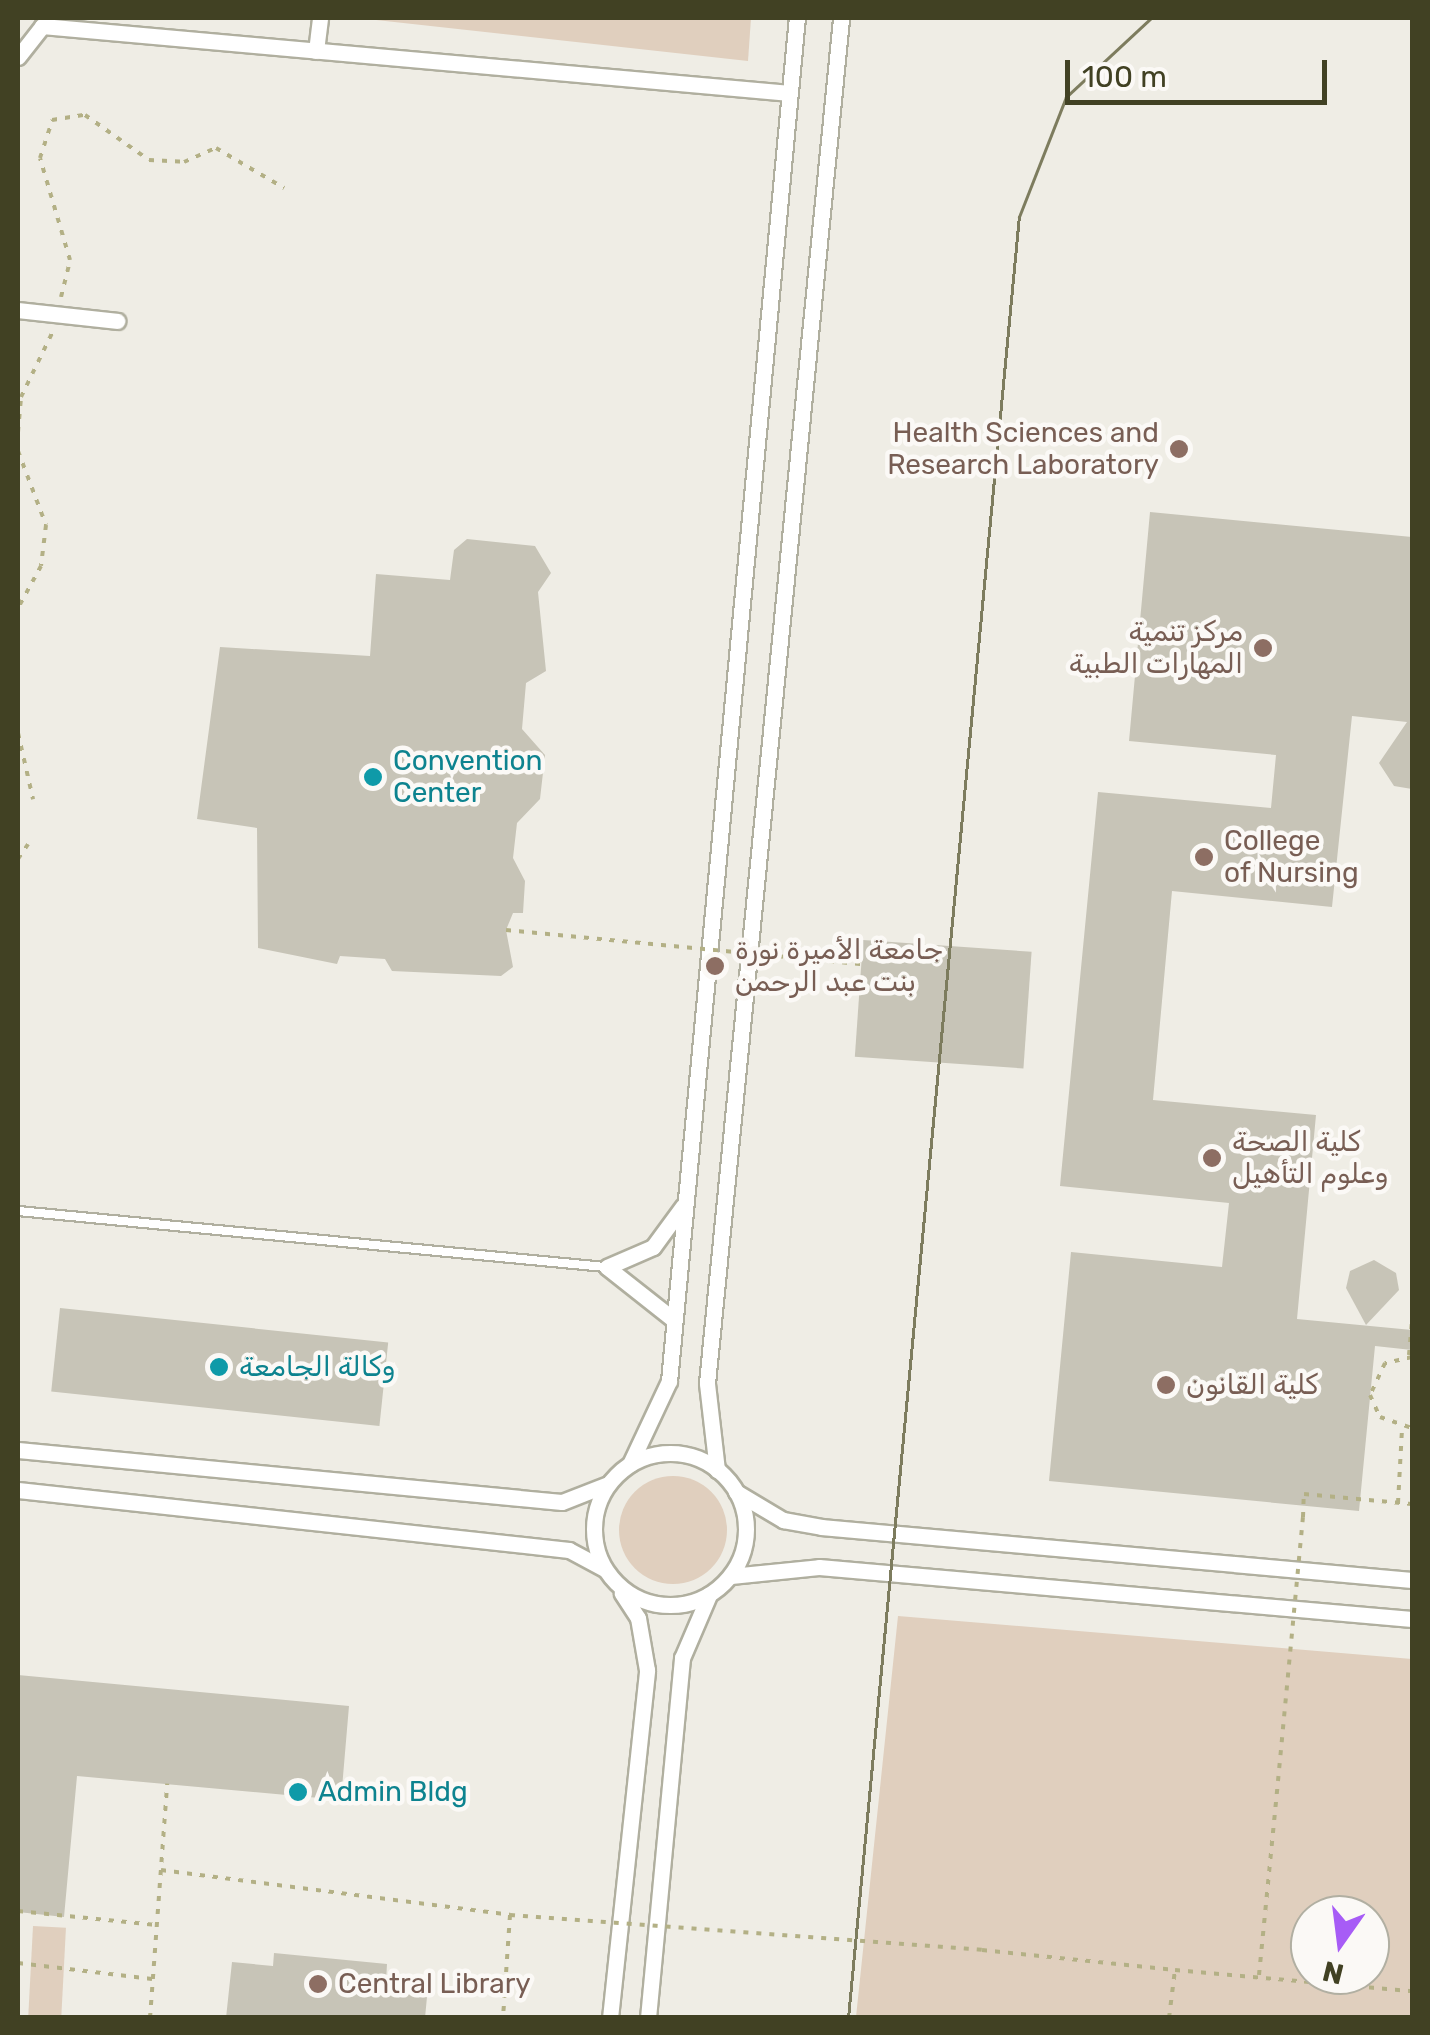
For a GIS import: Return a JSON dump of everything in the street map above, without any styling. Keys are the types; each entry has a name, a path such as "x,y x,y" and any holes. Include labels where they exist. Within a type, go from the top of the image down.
{"street":[{"path":"316,51 320,18"},
{"path":"18,1450 562,1502 608,1484 630,1464 669,1381 797,18"},
{"path":"717,1470 707,1383 840,18"},
{"path":"18,56 42,26 790,93"},
{"path":"18,310 117,321"},
{"path":"674,1320 607,1267 653,1247 686,1203"},
{"path":"630,1464 674,1453 717,1470 736,1492 783,1520 821,1527 1412,1580"},
{"path":"608,1484 594,1526 609,1575 638,1618 648,1670 610,2018"},
{"path":"18,1490 570,1550 659,1605 710,1595"},
{"path":"648,2018 682,1658 710,1595 730,1576 746,1535 736,1492"},
{"path":"730,1576 819,1567 1412,1620"}],"lane":[{"path":"18,1210 607,1267"}],"path":[{"path":"18,432 21,396 48,354 70,260 40,158 52,120 86,115 149,160 184,162 216,148 284,188"},
{"path":"18,452 46,525 41,566 18,608"},
{"path":"18,734 33,799"},
{"path":"18,859 28,844"},
{"path":"506,930 862,964"},
{"path":"1412,1320 1411,1357 1385,1362 1370,1395 1380,1417 1402,1428 1412,1428"},
{"path":"1398,1503 1402,1428"},
{"path":"1259,1976 1304,1494 1412,1504"},
{"path":"150,2018 167,1784"},
{"path":"161,1870 510,1915 982,1950 1412,1990"},
{"path":"18,1911 156,1926"},
{"path":"503,2018 510,1915"},
{"path":"18,1963 152,1980"},
{"path":"1169,2018 1175,1970"}],"shaded area":[{"path":"358,18 751,18 748,61"},
{"path":"673,1476 694,1480 711,1492 723,1509 727,1530 723,1551 711,1568 694,1580 673,1584 652,1580 635,1568 623,1551 619,1530 623,1509 635,1492 652,1480"},
{"path":"898,1616 1412,1659 1412,2017 856,2017"},
{"path":"33,1926 66,1928 61,2017 28,2015"}],"building":[{"path":"1150,512 1412,537 1412,789 1394,786 1379,763 1407,722 1352,716 1332,907 1172,891 1153,1100 1316,1115 1297,1319 1412,1330 1412,1350 1375,1346 1359,1511 1049,1481 1071,1252 1222,1267 1229,1203 1060,1186 1098,792 1271,808 1276,755 1129,741"},
{"name":"Convention Center","path":"467,539 535,546 551,573 538,592 546,671 526,683 522,729 545,755 540,799 517,823 513,858 525,881 523,913 513,913 506,930 513,967 501,976 392,971 385,959 340,956 337,964 258,948 257,828 197,819 220,647 370,656 376,574 450,580 454,550"},
{"path":"863,940 1032,952 1023,1069 855,1057"},
{"path":"1374,1260 1396,1273 1399,1290 1366,1325 1346,1288 1350,1271"},
{"name":"وكالة الجامعة","path":"60,1308 388,1342 379,1426 51,1392"},
{"name":"Admin Bldg","path":"18,1675 349,1706 341,1800 77,1776 64,1917 18,1912"},
{"name":"Central Library","path":"274,1953 387,1964 386,1982 428,1986 425,2018 226,2018 232,1962 273,1966"}],"tram line":[{"path":"848,2018 1019,217 1066,97 1151,18"}],"place":[{"name":"Health Sciences and Research Laboratory","path":"1179,449"},
{"name":"مركز تنمية المهارات الطبية","path":"1263,648"},
{"name":"Convention Center","path":"373,777"},
{"name":"College of Nursing","path":"1204,857"},
{"name":"جامعة الأميرة نورة بنت عبد الرحمن","path":"715,966"},
{"name":"كلية الصحة وعلوم التأهيل","path":"1212,1158"},
{"name":"وكالة الجامعة","path":"219,1367"},
{"name":"كلية القانون","path":"1166,1385"},
{"name":"Admin Bldg","path":"298,1792"},
{"name":"Central Library","path":"318,1984"}]}
